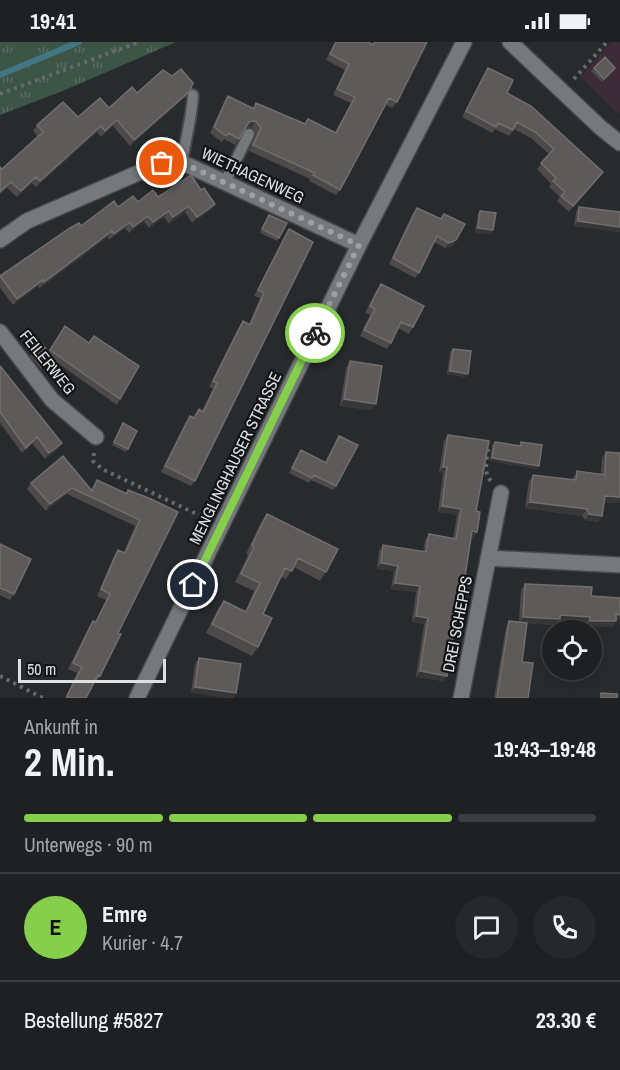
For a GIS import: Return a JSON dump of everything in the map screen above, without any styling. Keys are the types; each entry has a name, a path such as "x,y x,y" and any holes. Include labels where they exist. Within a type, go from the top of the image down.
{"street":[{"name":"MENGLINGHAUSER STRASSE","path":"137,698 359,245 464,42"},
{"path":"510,42 620,143"},
{"name":"WIETHAGENWEG","path":"0,240 27,221 135,173 162,163 182,163 359,245"},
{"name":"FEILERWEG","path":"0,332 52,400 96,437"},
{"name":"DREI SCHEPPS","path":"461,698 501,493"},
{"name":"DREI SCHEPPS","path":"488,558 620,565"}],"lane":[{"path":"182,163 193,95"},
{"path":"225,182 249,134"}],"path":[{"path":"0,94 139,42"},
{"path":"563,91 607,42"},
{"path":"96,437 93,461 102,469 221,526"},
{"path":"488,449 487,478 501,493"},
{"path":"0,676 43,698"}],"shaded area":[{"path":"611,42 620,42 620,115 581,77"}],"green space":[{"path":"0,42 176,42 65,90 0,115"}],"building":[{"path":"336,42 368,42 373,45 375,42 427,42 397,102 389,98 340,190 313,175 315,173 253,145 261,128 256,121 249,122 239,139 228,133 226,136 214,127 228,96 254,109 256,103 305,124 308,119 336,133 355,97 337,89 349,64 330,54"},
{"path":"605,57 615,68 604,79 594,68"},
{"path":"488,68 513,80 507,93 531,106 603,172 573,206 561,196 565,192 553,181 556,178 541,163 554,149 535,132 517,122 513,130 498,123 496,127 466,111"},
{"path":"181,69 193,83 190,91 134,140 117,120 105,131 101,126 40,181 36,177 21,191 11,182 0,192 0,167 2,169 43,132 37,125 63,102 78,117 100,98 109,108 132,87 137,93 163,70 172,76"},
{"path":"191,175 201,190 204,188 215,204 197,217 189,206 173,217 169,211 153,222 148,216 133,227 130,222 114,234 112,231 44,282 43,280 17,299 0,276 70,228 79,223 81,226 114,201 118,207 133,196 138,202 153,190 158,197"},
{"path":"579,207 620,212 620,227 578,221"},
{"path":"417,208 441,219 444,214 465,224 456,240 449,243 437,236 419,273 393,258"},
{"path":"480,211 496,213 493,230 478,228"},
{"path":"269,215 287,223 279,238 262,229"},
{"path":"289,229 313,242 195,481 165,466 190,416 194,418 199,409 203,412 217,383 213,381 243,321 250,325 264,293 258,290"},
{"path":"381,284 424,306 413,327 401,322 391,343 364,330 375,309 370,306"},
{"path":"65,326 89,343 94,336 139,366 120,399 50,350"},
{"path":"42,344 53,358 43,366 33,352"},
{"path":"453,349 471,351 468,374 450,371"},
{"path":"350,361 382,366 376,404 344,399"},
{"path":"0,366 62,443 49,453 37,437 26,448 0,412"},
{"path":"123,423 137,431 128,449 114,442"},
{"path":"448,435 489,441 476,511 480,512 477,532 472,531 447,676 420,671 428,618 416,616 420,586 395,583 398,566 381,563 383,545 426,552 429,534 456,539 461,509 442,506 447,467 443,467"},
{"path":"339,436 358,445 336,486 314,475 312,478 292,468 301,450 326,463"},
{"path":"495,442 521,446 521,442 542,445 539,466 492,458"},
{"path":"606,452 620,453 620,497 605,496 602,516 589,514 587,509 530,502 533,475 576,480 577,471 605,475"},
{"path":"63,456 92,491 97,480 127,494 128,490 151,499 178,512 118,633 121,634 86,698 67,696 82,667 73,663 93,621 96,622 110,594 101,589 118,550 125,553 140,520 72,488 50,504 31,483"},
{"path":"267,514 338,549 326,572 298,558 292,571 285,568 263,614 272,618 258,647 212,624 224,601 246,612 260,583 241,574"},
{"path":"0,544 31,559 14,594 0,588"},
{"path":"525,584 592,587 591,596 620,598 620,615 616,614 616,621 560,615 560,619 523,617"},
{"path":"509,621 527,623 522,662 533,663 528,698 497,698"},
{"path":"199,658 241,664 236,693 195,687"},
{"path":"601,693 617,694 617,698 601,698"}],"waterway":[{"path":"0,75 79,42"}],"way so far":[{"path":"162,163 185,164 359,245 315,333"}],"route":[{"path":"193,585 315,333"}]}
